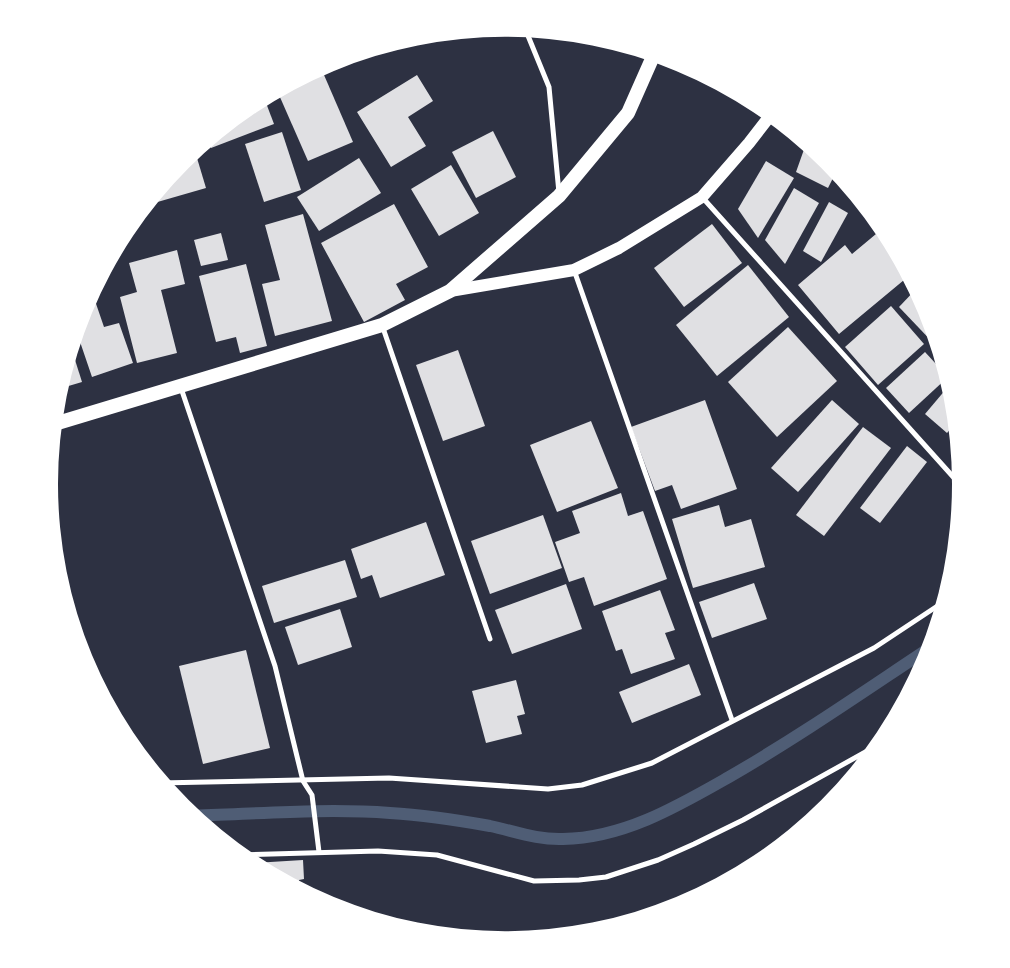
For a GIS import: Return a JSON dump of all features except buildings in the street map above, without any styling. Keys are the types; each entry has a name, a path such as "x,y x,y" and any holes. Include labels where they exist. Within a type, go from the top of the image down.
{"main road":[{"path":"63,421 382,325 450,291 559,196 628,113 651,61"}],"street":[{"path":"450,291 574,270 619,248 702,197 766,121"}],"lane":[{"path":"529,38 549,87 559,196"},
{"path":"702,197 952,475"},
{"path":"574,270 732,720"},
{"path":"382,325 489,639"},
{"path":"180,385 275,666 303,781 312,795 318,852"},
{"path":"173,783 389,778 548,789 582,785 652,763 874,648 935,608"},
{"path":"255,854 378,851 437,855 534,881 606,877 658,860 694,844 861,754"}],"waterway":[{"path":"205,815 365,812 453,820 553,839 608,833 650,818 729,777 918,656"}]}
